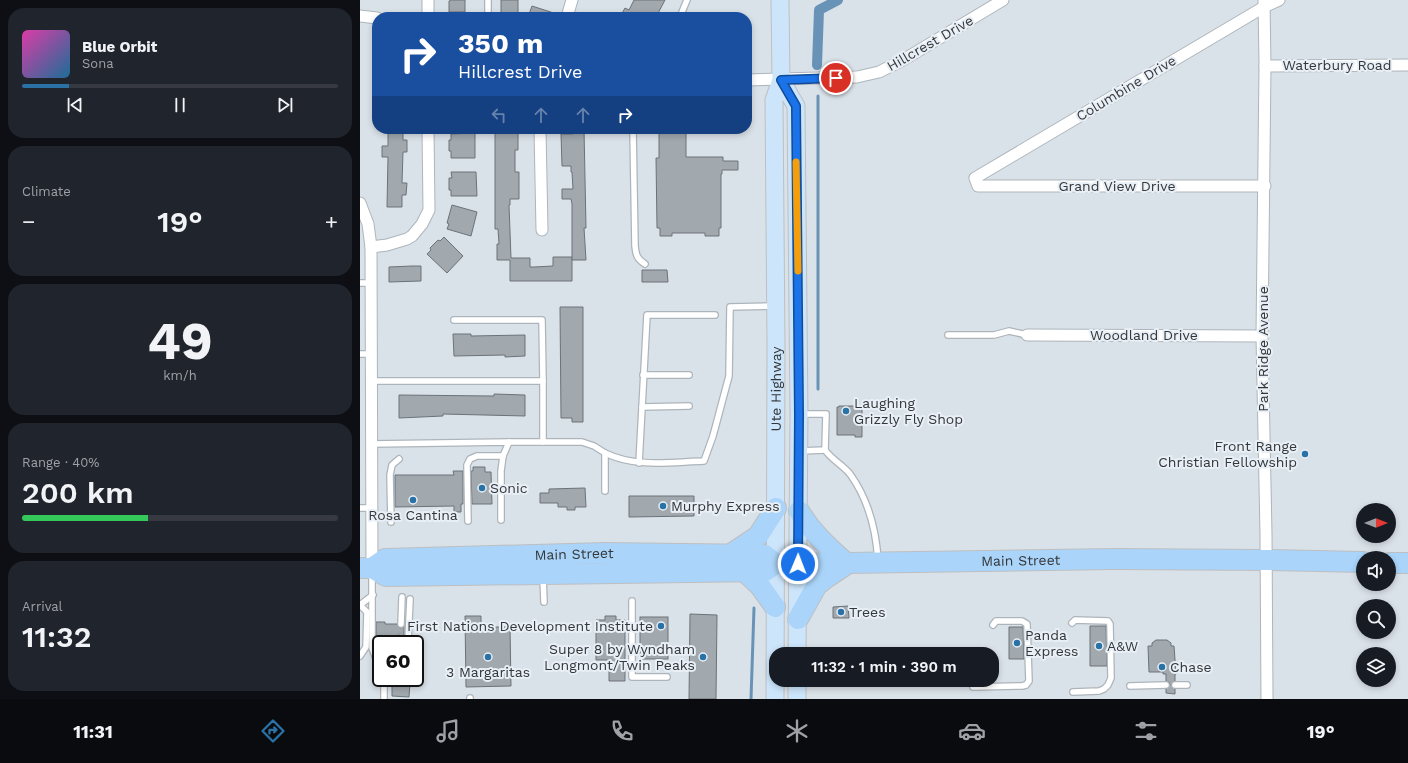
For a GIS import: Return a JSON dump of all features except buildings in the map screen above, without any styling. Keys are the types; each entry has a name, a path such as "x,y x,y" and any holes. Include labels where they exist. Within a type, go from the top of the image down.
{"highway":[{"path":"731,554 758,536 776,508"},
{"path":"798,619 817,585 847,564 817,536 799,511"},
{"name":"Main Street","path":"366,568 385,559 605,553 765,555 776,564"},
{"name":"Main Street","path":"366,568 386,576 765,571 776,564 1114,559 1356,562"},
{"path":"1396,563 1408,563"},
{"path":"744,571 760,586 775,607"}],"main road":[{"name":"Ute Highway","path":"775,699 776,306 774,100 781,80 780,0"},
{"name":"Ute Highway","path":"781,80 796,106 799,414 798,647"},
{"path":"797,687 797,699"}],"street":[{"path":"428,0 428,12"},
{"path":"568,12 572,0"},
{"name":"Hillcrest Drive","path":"752,80 857,77 880,72 903,60 1003,0"},
{"name":"Columbine Drive","path":"975,178 1264,3 1279,0"},
{"name":"Park Ridge Avenue","path":"1264,3 1265,186 1262,336 1267,699"},
{"path":"360,16 372,17"},
{"name":"Waterbury Road","path":"1265,66 1408,65"},
{"path":"371,247 386,245 407,239 412,236 422,224 428,210 428,134"},
{"path":"540,134 542,230"},
{"name":"Grand View Drive","path":"975,178 978,186 1265,186"},
{"path":"360,203 368,224 371,247 365,283 365,354 371,381 372,444 372,508 366,568"},
{"name":"Woodland Drive","path":"1027,335 1262,336"}],"lane":[{"path":"488,0 488,12"},
{"path":"682,12 687,0"},
{"path":"633,134 635,246 636,255 639,260 645,264"},
{"path":"372,444 582,442 594,446 617,459 639,463 704,462 713,436 729,376 730,307 776,306"},
{"path":"639,463 647,315 715,315"},
{"path":"454,320 542,320 543,442"},
{"path":"948,335 994,335 1009,331 1027,335"},
{"path":"643,375 689,375"},
{"path":"371,381 543,381"},
{"path":"642,407 689,406"},
{"path":"799,414 826,414 825,450 832,458 844,467 859,488 875,533 878,563"},
{"path":"501,520 501,470 509,442"},
{"path":"799,451 825,450"},
{"path":"605,491 606,453"},
{"path":"468,521 467,465 470,459 477,456 504,456"},
{"path":"391,522 390,475 392,466 399,459"},
{"path":"360,508 372,508"},
{"path":"366,568 373,596 372,635"},
{"path":"543,575 544,602"},
{"path":"360,656 366,647 367,612 360,605 373,596"},
{"path":"401,624 402,597"},
{"path":"409,635 410,599"},
{"path":"632,601 632,677 667,677"},
{"path":"1072,624 1075,620 1108,621 1110,624 1111,678 1104,689 1099,691 1073,692"},
{"path":"993,625 996,621 1022,621 1027,624 1029,681 1022,686 999,686"},
{"path":"1130,686 1166,685"},
{"path":"1175,685 1187,685"},
{"path":"384,687 384,699"}],"waterway":[{"path":"817,65 819,10 838,0"},
{"path":"818,96 818,389"},
{"path":"751,699 754,608"}],"slow traffic":[{"path":"796,162 798,271"}],"place":[{"name":"Laughing Grizzly Fly Shop","path":"846,411"},
{"name":"Front Range Christian Fellowship","path":"1305,454"},
{"name":"Sonic","path":"482,488"},
{"name":"Rosa Cantina","path":"413,500"},
{"name":"Murphy Express","path":"663,506"},
{"name":"Trees","path":"841,612"},
{"name":"First Nations Development Institute","path":"661,626"},
{"name":"Panda Express","path":"1017,643"},
{"name":"A&W","path":"1099,646"},
{"name":"3 Margaritas","path":"488,657"},
{"name":"Super 8 by Wyndham Longmont/Twin Peaks","path":"703,657"},
{"name":"Chase","path":"1162,667"}],"route":[{"path":"798,564 799,414 796,106 781,80 836,78"}]}
